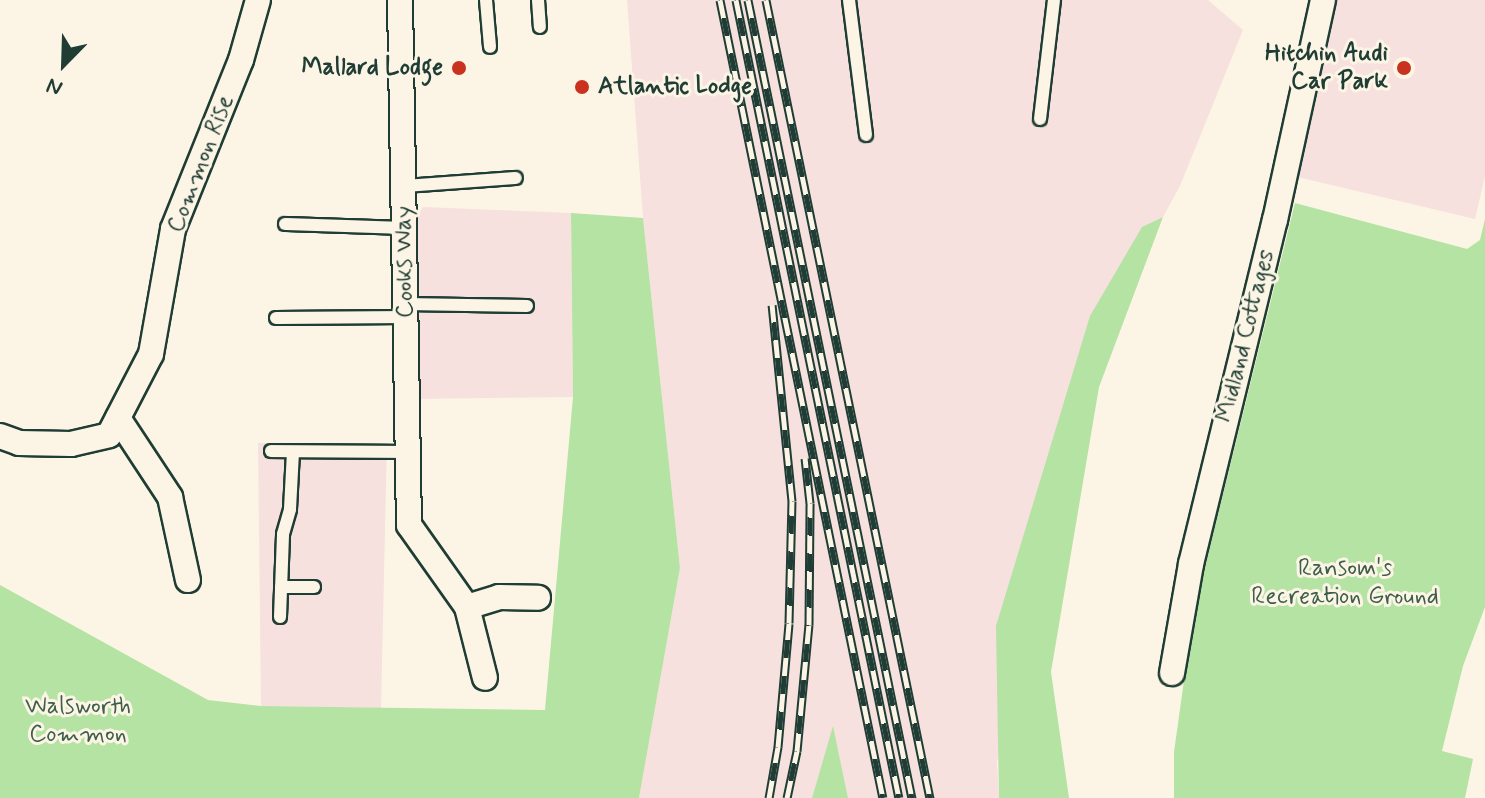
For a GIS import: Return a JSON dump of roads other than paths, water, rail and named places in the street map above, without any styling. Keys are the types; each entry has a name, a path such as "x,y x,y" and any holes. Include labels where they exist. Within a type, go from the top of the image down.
{"street":[{"name":"Common Rise","path":"0,436 19,443 71,444 109,435 151,354 173,229 241,60 258,0"},
{"name":"Cooks Way","path":"400,0 409,525 467,607"},
{"name":"Midland Cottages","path":"1172,673 1191,564 1275,220 1323,0"},
{"path":"118,418 170,497 188,580"},
{"path":"485,678 467,607 499,597 538,598"}],"lane":[{"path":"486,0 490,47"},
{"path":"538,0 540,27"},
{"path":"849,0 866,135"},
{"path":"1040,119 1054,0"},
{"path":"404,186 516,178"},
{"path":"285,224 406,228"},
{"path":"276,318 527,306"},
{"path":"271,451 406,452"},
{"path":"280,617 283,534 290,509 293,452"},
{"path":"281,587 314,587"}],"railway":[{"path":"720,0 883,798"},
{"path":"736,0 899,798"},
{"path":"748,0 912,798"},
{"path":"766,0 930,798"},
{"path":"769,798 778,747 789,623 792,501 772,305"},
{"path":"787,798 797,751 809,625 810,503 805,458"}],"place":[{"name":"Mallard Lodge","path":"459,68"},
{"name":"Hitchin Audi Car Park","path":"1404,68"},
{"name":"Atlantic Lodge","path":"582,87"}],"park label":[{"name":"Ransom's Recreation Ground","path":"1345,583"},
{"name":"Walsworth Common","path":"78,721"}]}
